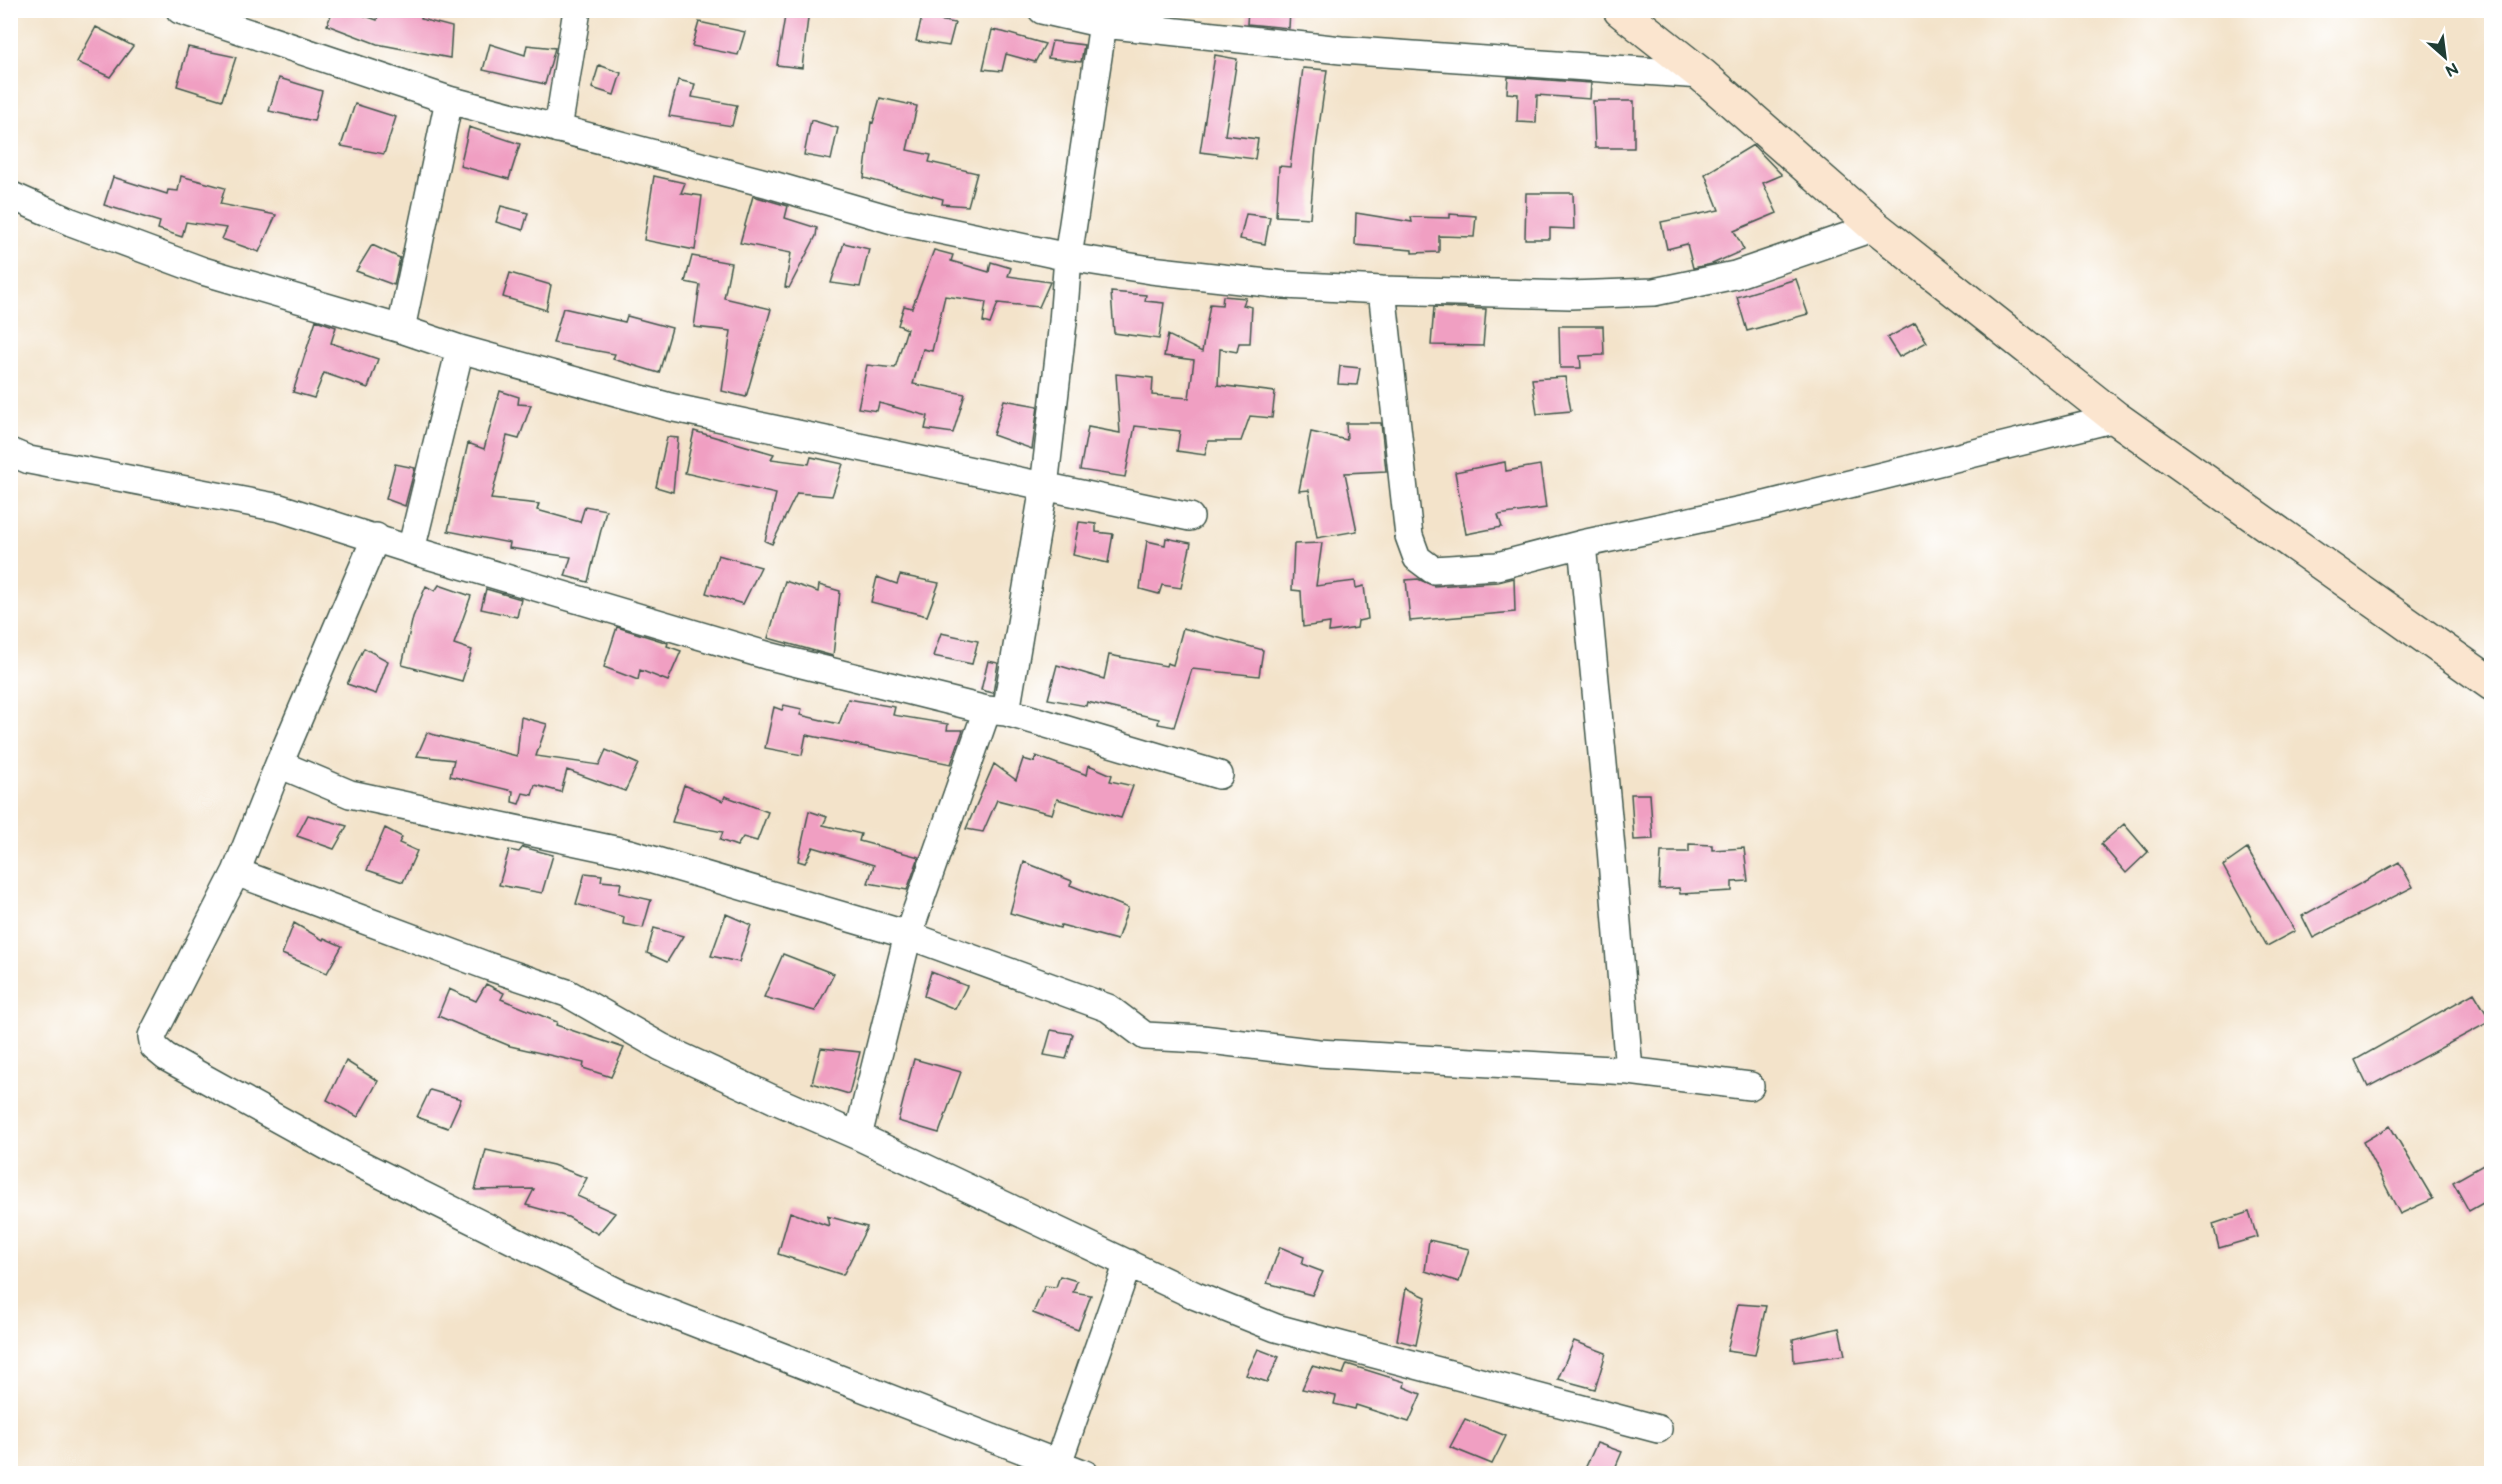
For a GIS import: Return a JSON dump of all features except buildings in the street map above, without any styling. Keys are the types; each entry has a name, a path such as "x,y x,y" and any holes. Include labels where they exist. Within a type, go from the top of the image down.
{"street":[{"path":"180,10 449,100 769,184 893,220 1068,257 1151,270 1284,285 1382,290 1570,295 1654,292 1735,275 1875,227"},
{"path":"558,129 577,10"},
{"path":"1042,10 1341,50 1702,75"},
{"path":"1620,10 1702,75 1875,227 2116,418 2492,684"},
{"path":"858,1136 908,935 996,711 1044,486 1063,322 1068,257 1104,17"},
{"path":"401,329 449,100"},
{"path":"10,195 71,222 202,271 401,329 460,349 670,407 1190,517"},
{"path":"1382,290 1405,516 1417,558 1433,570 1497,566 1582,544 1765,505 2116,418"},
{"path":"411,550 460,349"},
{"path":"10,452 29,460 280,508 411,550 769,656 996,711 1219,775"},
{"path":"376,537 279,764 236,872 152,1036 154,1047 166,1057 354,1161 623,1294 1085,1473"},
{"path":"1582,544 1610,837 1629,1071"},
{"path":"279,764 350,794 629,853 908,935 1108,1008 1145,1036 1202,1039 1318,1053 1629,1071 1750,1086"},
{"path":"236,872 490,967 567,993 661,1047 858,1136 1196,1296 1276,1328 1658,1429"},
{"path":"1058,1463 1128,1263"}]}
